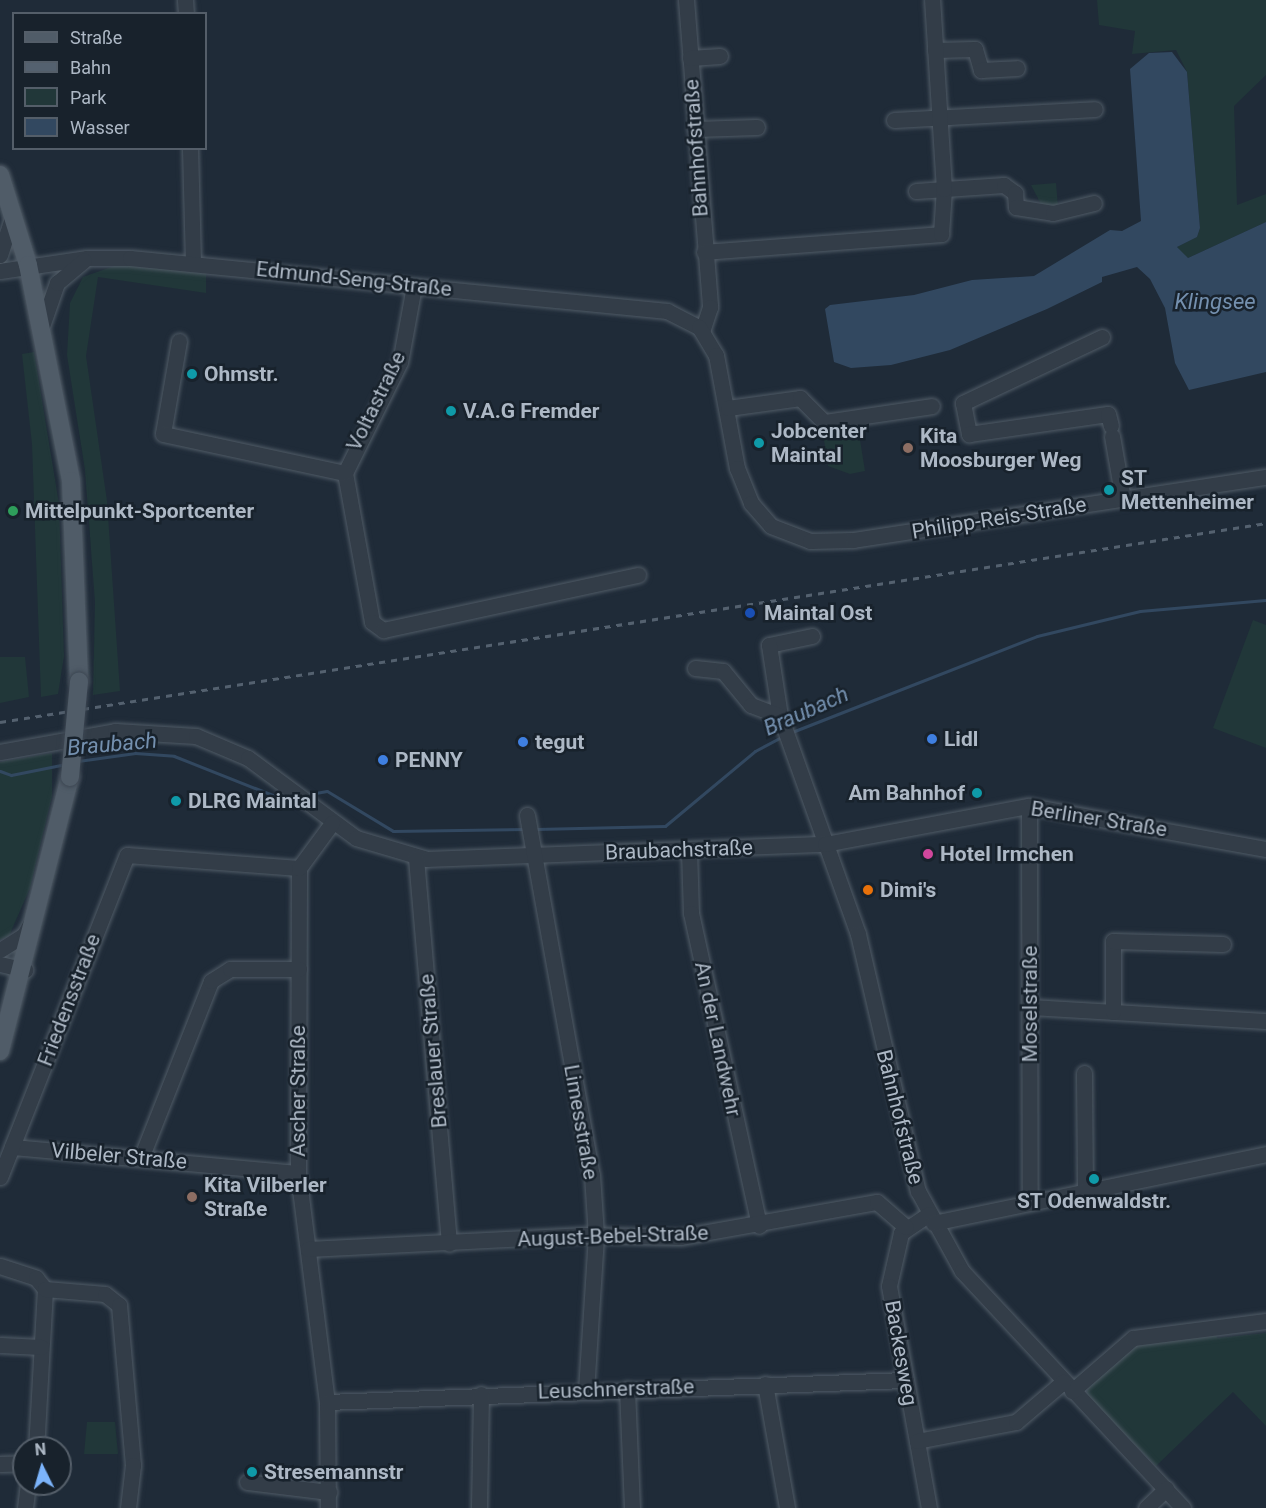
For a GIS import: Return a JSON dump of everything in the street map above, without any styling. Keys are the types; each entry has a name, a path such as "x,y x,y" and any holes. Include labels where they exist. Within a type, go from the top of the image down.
{"main road":[{"path":"0,175 28,265 42,326 71,481 79,681 70,777 42,904 0,1051"}],"street":[{"name":"Bahnhofstraße","path":"686,0 707,297 702,331"},
{"path":"704,252 936,237 944,230 944,189 932,0"},
{"path":"935,50 975,49 981,70 1017,68"},
{"path":"690,58 720,56"},
{"path":"894,120 1095,109"},
{"path":"695,129 757,127"},
{"path":"190,150 193,263"},
{"path":"916,191 1004,185 1015,193 1016,207 1053,213 1094,203"},
{"path":"0,255 13,214"},
{"path":"42,326 57,283 87,258"},
{"name":"Edmund-Seng-Straße","path":"0,271 87,258 193,263 654,308 687,320 702,331"},
{"name":"Voltastraße","path":"414,286 400,362 345,472 372,622 383,630 638,575"},
{"path":"687,320 707,297"},
{"path":"702,331 721,370 728,408 800,398 824,422 932,405"},
{"path":"1102,337 963,404 969,434 1108,414 1123,499"},
{"path":"179,341 163,434 345,472"},
{"name":"Philipp-Reis-Straße","path":"728,408 747,497 763,518 790,536 837,542 1266,477"},
{"name":"Bahnhofstraße","path":"812,636 769,645 784,730 858,934 909,1162 931,1219 962,1271 1183,1508"},
{"path":"695,668 723,670 751,705 784,730"},
{"name":"Braubachstraße","path":"0,752 115,731 177,732 248,758 332,823 375,847 416,858 532,856 825,844"},
{"name":"Berliner Straße","path":"825,844 1029,806 1266,849"},
{"name":"Moselstraße","path":"1029,806 1030,1203"},
{"path":"527,815 532,856"},
{"path":"299,868 332,823"},
{"name":"An der Landwehr","path":"689,850 691,914 759,1226"},
{"name":"Friedensstraße","path":"0,1177 127,855 299,868"},
{"name":"Limesstraße","path":"532,856 592,1175 596,1236 586,1391"},
{"name":"Breslauer Straße","path":"416,858 449,1244"},
{"name":"Ascher Straße","path":"247,1482 328,1500 327,1402 298,1173 299,868"},
{"path":"0,950 24,935 42,904"},
{"path":"1113,1012 1113,941 1223,944"},
{"path":"0,964 25,970"},
{"path":"141,1158 211,981 230,969 299,969"},
{"path":"1030,1007 1266,1021"},
{"path":"1084,1073 1085,1192"},
{"name":"Vilbeler Straße","path":"12,1147 298,1173"},
{"path":"906,1227 931,1219 1030,1203 1266,1154"},
{"name":"August-Bebel-Straße","path":"308,1250 596,1236 680,1237 759,1226 877,1202 906,1227"},
{"name":"Backesweg","path":"906,1227 895,1246 889,1286 929,1508"},
{"path":"0,1266 39,1280 45,1289 37,1436"},
{"path":"45,1289 105,1294 119,1305 133,1465 128,1508"},
{"path":"917,1441 1011,1424 1133,1338 1266,1321"},
{"path":"0,1345 41,1347"},
{"name":"Leuschnerstraße","path":"327,1402 481,1394 906,1380"},
{"path":"765,1384 787,1508"},
{"path":"627,1389 633,1508"},
{"path":"479,1508 481,1394"},
{"path":"1146,1508 1166,1489"}],"green space":[{"path":"1097,0 1266,0 1266,75 1234,106 1237,205 1266,194 1266,222 1188,258 1182,255 1177,247 1197,237 1200,228 1187,72 1176,50 1132,54 1135,31 1099,25"},
{"path":"1056,183 1058,207 1043,208 1031,185"},
{"path":"117,265 206,270 206,293 98,277 86,356 107,501 120,691 93,695 95,602 85,470 67,355 70,303 83,277"},
{"path":"34,352 59,504 64,656 58,694 41,697 32,444 22,354"},
{"path":"857,421 865,471 850,474 828,466 822,427"},
{"path":"1253,620 1266,625 1266,748 1213,728"},
{"path":"0,657 25,657 29,697 0,703"},
{"path":"52,753 52,796 30,888 9,936 0,940 0,762"},
{"path":"1216,1330 1217,1338 1266,1333 1266,1426 1233,1392 1156,1466 1087,1396 1087,1386 1141,1342"},
{"path":"87,1422 115,1422 118,1454 84,1454"}],"water":[{"name":"Klingsee","path":"1172,52 1187,72 1200,228 1197,237 1177,247 1188,258 1266,222 1266,372 1189,390 1175,363 1165,308 1150,279 1137,267 1102,277 1102,282 1047,309 950,350 891,365 851,368 834,362 825,309 830,305 914,295 972,280 1034,276 1110,230 1122,231 1141,221 1130,69 1149,53"}],"waterway":[{"name":"Braubach","path":"792,732 1037,636 1140,611 1266,600"},
{"name":"Braubach","path":"536,829 665,826 755,751 783,736"},
{"name":"Braubach","path":"78,761 135,753 174,756 290,802"},
{"name":"Braubach","path":"0,771 11,775 66,764"},
{"name":"Braubach","path":"310,794 327,791 393,831 526,829"}],"railway":[{"path":"0,722 1266,523"}],"place":[{"name":"Ohmstr.","path":"192,374"},
{"name":"V.A.G Fremder","path":"451,411"},
{"name":"Jobcenter Maintal","path":"759,443"},
{"name":"Kita Moosburger Weg","path":"908,448"},
{"name":"ST Mettenheimer","path":"1109,490"},
{"name":"Mittelpunkt-Sportcenter","path":"13,511"},
{"name":"Maintal Ost","path":"750,613"},
{"name":"Lidl","path":"932,739"},
{"name":"tegut","path":"523,742"},
{"name":"PENNY","path":"383,760"},
{"name":"Am Bahnhof","path":"977,793"},
{"name":"DLRG Maintal","path":"176,801"},
{"name":"Hotel Irmchen","path":"928,854"},
{"name":"Dimi's","path":"868,890"},
{"name":"ST Odenwaldstr.","path":"1094,1179"},
{"name":"Kita Vilberler Straße","path":"192,1197"},
{"name":"Stresemannstr","path":"252,1472"}]}
